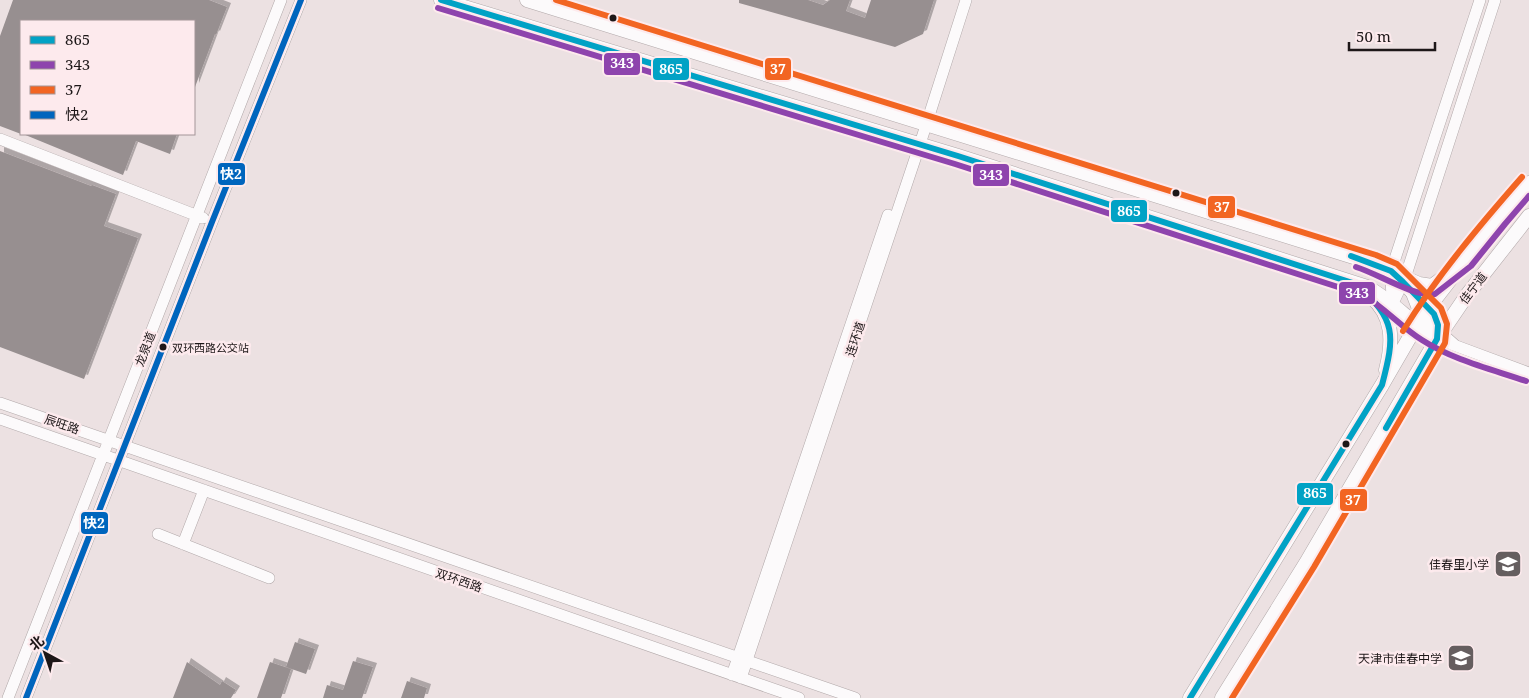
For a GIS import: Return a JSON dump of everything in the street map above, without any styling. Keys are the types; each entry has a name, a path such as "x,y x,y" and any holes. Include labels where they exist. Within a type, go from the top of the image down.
{"main road":[{"path":"441,0 916,143 1356,284 1377,293 1392,305 1422,316 1434,314 1439,335"},
{"path":"527,0 1373,263 1391,271 1407,282 1432,286 1465,260"},
{"name":"佳宁道","path":"1190,698 1382,385 1422,316 1498,218 1529,183"},
{"name":"佳宁道","path":"1222,698 1306,563 1439,335 1467,295 1529,216"},
{"path":"1407,282 1422,316 1439,335"},
{"path":"1356,284 1381,307 1389,325 1391,344 1382,385"}],"street":[{"name":"龙泉道","path":"8,698 281,0"},
{"name":"龙泉道","path":"26,698 301,0"},
{"path":"922,123 958,0"},
{"name":"连环道","path":"737,676 922,123 966,0"},
{"path":"1392,305 1391,271 1480,0"},
{"path":"1392,305 1407,282 1410,258 1495,0"},
{"path":"0,139 212,222"},
{"path":"1439,335 1456,346 1529,373"},
{"name":"辰旺路","path":"0,402 125,446"},
{"name":"辰旺路","path":"0,419 119,460"},
{"name":"双环西路","path":"125,446 855,698"},
{"name":"双环西路","path":"119,460 800,698"},
{"path":"183,544 204,490"},
{"path":"158,534 269,578"}],"building":[{"path":"13,0 209,0 227,7 195,87 195,20 20,20 20,134 0,126 0,36"},
{"path":"739,0 808,0 823,5 830,0 850,0 846,11 865,18 871,0 934,0 923,34 895,47 739,3"},
{"path":"25,135 177,135 170,154 136,141 123,175"},
{"path":"0,151 116,194 104,226 138,238 84,379 0,347"},
{"path":"295,642 315,649 306,674 286,667"},
{"path":"353,661 373,667 362,698 323,698 327,685 343,690"},
{"path":"187,662 220,685 222,681 236,690 231,698 173,698"},
{"path":"270,662 291,669 281,698 257,698"},
{"path":"407,681 427,688 424,698 401,698"}],"transit line":[{"name":"快2","path":"26,698 301,0"},
{"name":"865","path":"441,0 958,156 1356,284 1379,308 1386,319 1389,329 1389,353 1382,385 1190,698"},
{"name":"37","path":"556,0 1376,255 1397,264 1441,308 1447,324 1445,343 1314,567 1232,698"},
{"name":"343","path":"438,8 955,164 1363,295 1414,335 1434,347 1472,364 1526,381"},
{"name":"37","path":"1403,331 1459,252 1522,177"},
{"name":"343","path":"1356,267 1406,289 1426,294 1435,294 1471,266 1529,196"},
{"name":"865","path":"1351,256 1391,271 1434,314 1438,325 1437,339 1386,428"}],"place":[{"name":"双环西路公交站","path":"163,347"},
{"name":"佳春里小学","path":"1508,564"},
{"name":"天津市佳春中学","path":"1461,658"}]}
